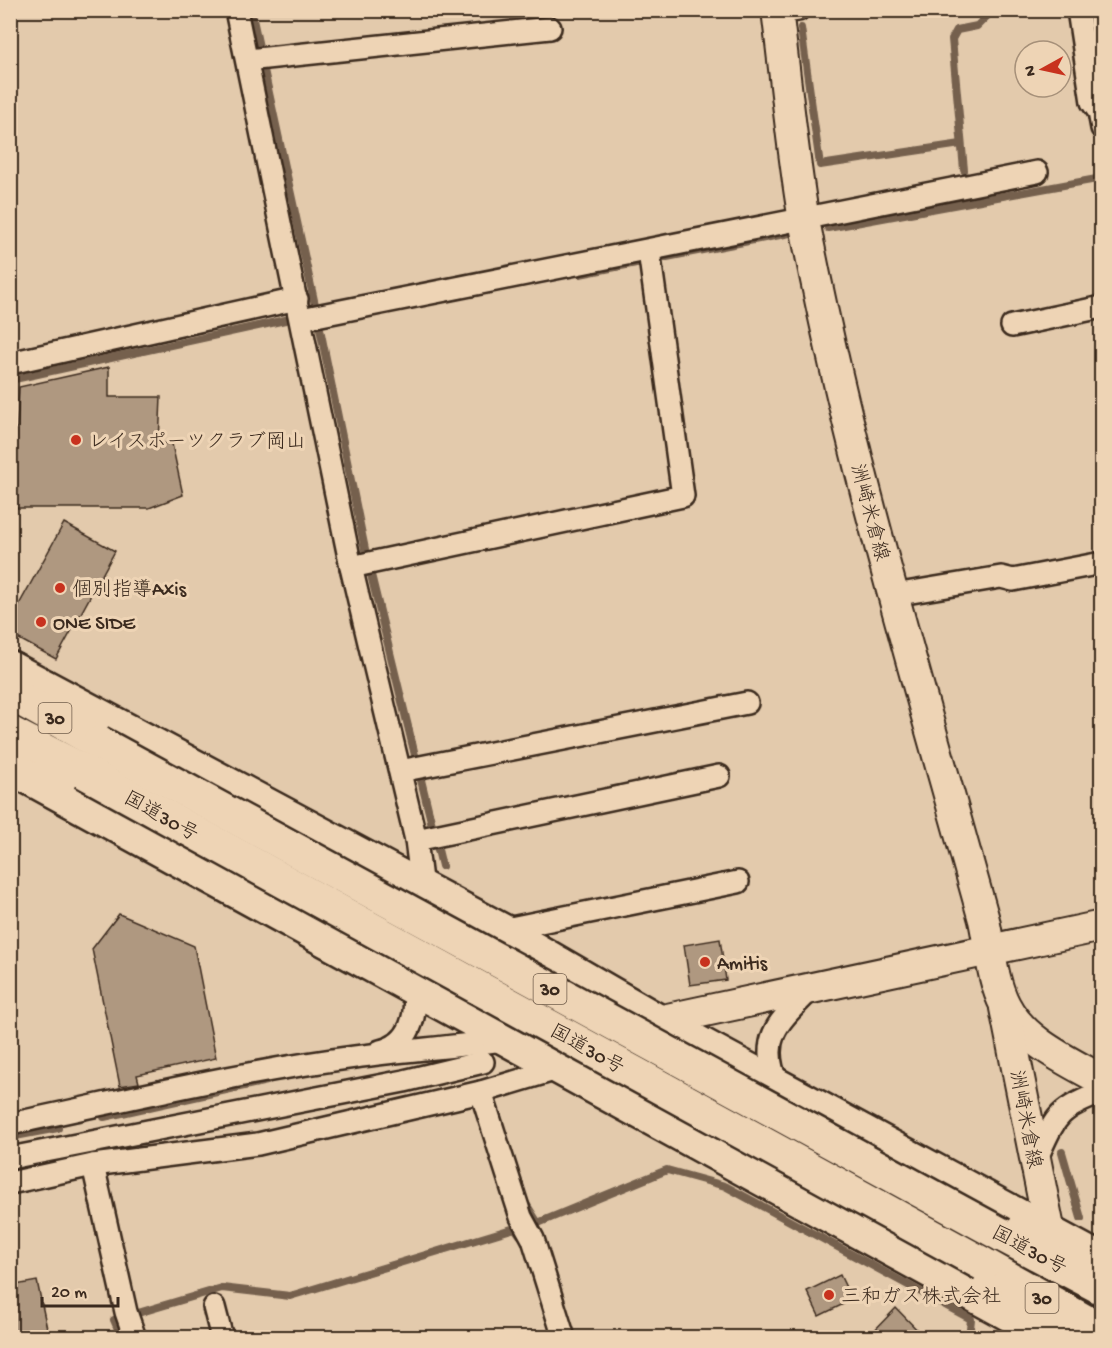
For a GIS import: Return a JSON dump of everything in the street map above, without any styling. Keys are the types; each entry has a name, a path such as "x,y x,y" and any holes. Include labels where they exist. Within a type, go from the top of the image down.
{"highway":[{"path":"10,668 501,930 658,1021 777,1083 1101,1261"},
{"name":"国道30号","path":"10,693 1101,1288"},
{"name":"国道30号","path":"10,733 983,1264 1101,1331"},
{"path":"11,771 511,1039 560,1069 1053,1338"}],"main road":[{"name":"洲崎米倉線","path":"784,12 804,217 853,446 1005,1005 1050,1233"},
{"path":"658,1021 1101,926"},
{"name":"洲崎米倉線","path":"1005,1005 1033,1037 1057,1055 1101,1080"}],"street":[{"path":"236,10 257,59 300,313 427,838 422,888"},
{"path":"1078,10 1092,102 1099,112 1101,128"},
{"path":"257,59 550,28"},
{"path":"10,363 300,313 322,315 650,258 804,217 1037,172"},
{"path":"362,565 683,496 650,258"},
{"path":"1012,326 1101,307"},
{"path":"894,595 1001,577 1013,580 1101,563"},
{"path":"411,768 747,703"},
{"path":"427,838 719,776"},
{"path":"501,930 738,882"},
{"path":"356,1057 389,1049 404,1040 414,1018 413,986"},
{"path":"777,1083 770,1066 770,1040 777,1024 812,988"},
{"path":"10,1124 229,1078 356,1057 422,1051 658,1021"},
{"path":"10,1183 90,1165 258,1144 481,1092 560,1069 658,1021"},
{"path":"10,1158 404,1081 483,1062"},
{"path":"481,1092 564,1338"},
{"path":"1035,1162 1061,1112 1072,1103 1101,1093"},
{"path":"77,1110 126,1312 135,1338"},
{"path":"214,1307 222,1338"}],"building":[{"path":"109,367 109,397 161,397 159,443 172,444 183,495 149,508 10,508 10,429 17,428 19,387"},
{"path":"64,523 115,551 56,659 10,634 10,621"},
{"path":"119,914 194,946 216,1058 137,1075 139,1083 120,1086 92,949"},
{"name":"Amitis","path":"720,939 726,980 690,985 684,945"},
{"path":"840,1275 852,1300 819,1316 807,1291"},
{"path":"37,1281 49,1338 10,1338 10,1286"},
{"path":"896,1308 925,1338 867,1338"}],"waterway":[{"path":"251,10 366,554 442,866"},
{"path":"964,170 952,39 957,30 977,26 987,16 987,10"},
{"path":"801,28 820,165 961,144"},
{"path":"828,228 1102,178"},
{"path":"580,274 790,233"},
{"path":"10,380 299,317"},
{"path":"104,1117 267,1081"},
{"path":"10,1137 58,1128"},
{"path":"1062,1152 1081,1218"},
{"path":"525,1202 538,1223 667,1170 725,1186 971,1319 969,1338"},
{"path":"138,1313 222,1288 290,1296 515,1228 520,1235"},
{"path":"120,1318 114,1320 122,1338"}],"place":[{"name":"レイスポーツクラブ岡山","path":"76,440"},
{"name":"個別指導Axis","path":"60,588"},
{"name":"ONE SIDE","path":"41,622"},
{"name":"Amitis","path":"705,962"},
{"name":"三和ガス株式会社","path":"829,1295"}]}
